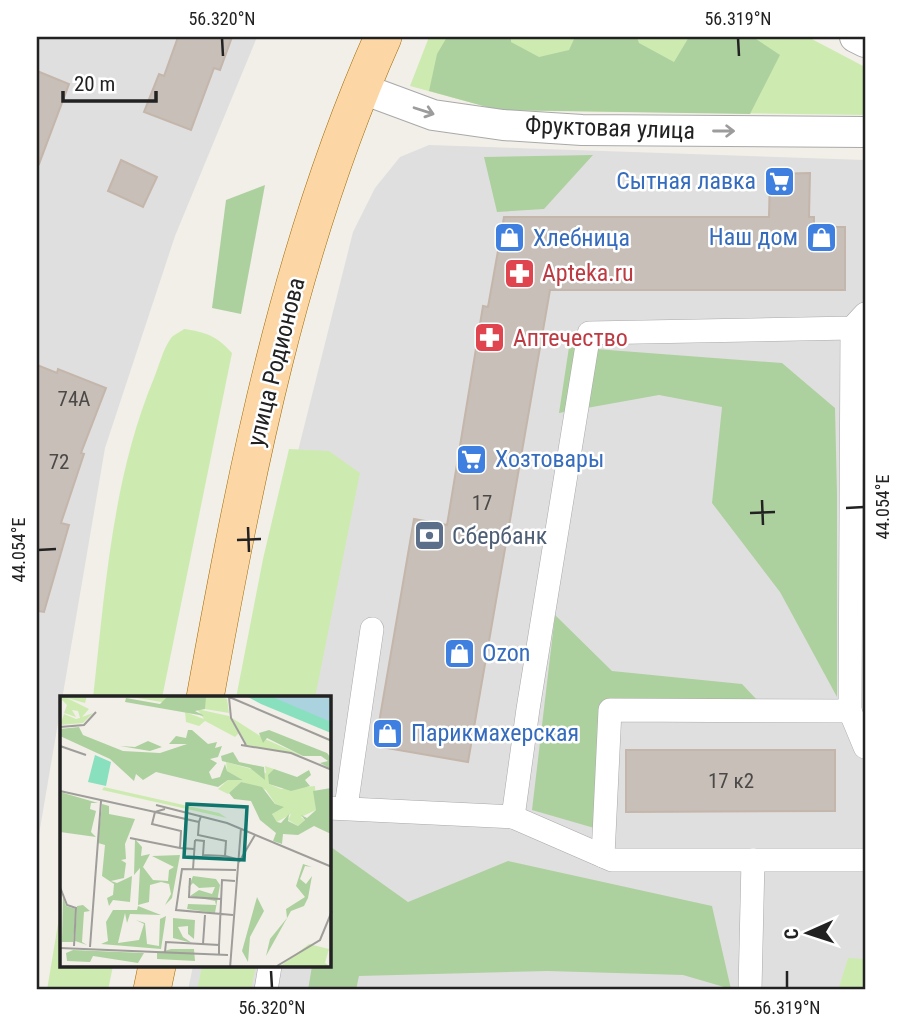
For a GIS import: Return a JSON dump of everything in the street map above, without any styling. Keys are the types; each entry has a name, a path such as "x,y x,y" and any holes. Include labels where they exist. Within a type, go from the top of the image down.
{"main road":[{"name":"улица Родионова","path":"205,696 239,509 280,334 329,177 360,88 383,37"},
{"path":"152,990 157,968"}],"street":[{"path":"855,37 865,42"},
{"name":"Фруктовая улица","path":"360,88 433,114 503,125 582,130 865,132"},
{"path":"513,817 532,682 589,333 858,321 850,711 865,747"},
{"path":"372,629 337,808 513,817 612,860 865,860"},
{"path":"603,856 610,710 850,711"},
{"path":"750,990 753,860"},
{"path":"266,990 270,968"}],"shaded area":[{"path":"37,37 257,37 175,236 105,448 63,696 60,696 60,711 37,846"},
{"path":"429,145 865,160 865,990 188,990 193,968 331,968 331,696 241,696 254,626 353,232 375,188 400,157"}],"green space":[{"path":"429,37 808,37 865,67 865,115 498,110 410,86"},
{"path":"447,37 511,37 511,42 539,57 569,50 575,37 637,37 639,43 674,62 689,37 753,37 780,55 750,114 498,110 429,91 437,54"},
{"path":"593,155 544,209 497,212 484,157"},
{"path":"265,185 241,314 212,308 226,200"},
{"path":"184,329 199,332 221,342 232,353 162,696 93,696 106,576 119,495 140,416 172,337"},
{"path":"569,347 782,363 835,408 837,697 780,592 712,503 722,407 659,395 559,413"},
{"path":"289,449 329,451 360,473 315,696 236,696 263,559"},
{"path":"555,615 612,671 742,684 758,701 600,725 608,832 532,810"},
{"path":"331,847 408,902 508,861 712,906 731,989 683,975 547,971 359,976 356,990 308,990 312,968 331,968"},
{"path":"60,912 60,968 113,968 108,990 47,990"},
{"path":"848,958 865,959 865,990 838,990"},
{"path":"202,968 256,968 251,990 197,990"}],"building":[{"path":"178,37 232,37 220,70 214,68 191,130 144,112 159,74 164,76"},
{"path":"37,71 69,84 39,164 37,163"},
{"path":"121,160 157,177 143,207 108,191"},
{"path":"810,173 809,217 814,217 814,227 845,227 845,290 550,290 468,762 375,746 414,519 447,525 483,306 488,307 504,217 769,217 770,174"},
{"path":"37,365 57,373 58,369 106,388 81,453 84,454 61,523 69,525 44,612 37,611"},
{"path":"626,750 835,750 835,811 626,812"}],"place":[{"name":"Сытная лавка","path":"779,181"},
{"name":"Наш дом","path":"821,237"},
{"name":"Хлебница","path":"510,238"},
{"name":"Apteka.ru","path":"519,273"},
{"name":"Аптечество","path":"490,338"},
{"name":"Хозтовары","path":"472,459"},
{"name":"Сбербанк","path":"429,536"},
{"name":"Ozon","path":"459,653"},
{"name":"Парикмахерская","path":"388,733"}]}
